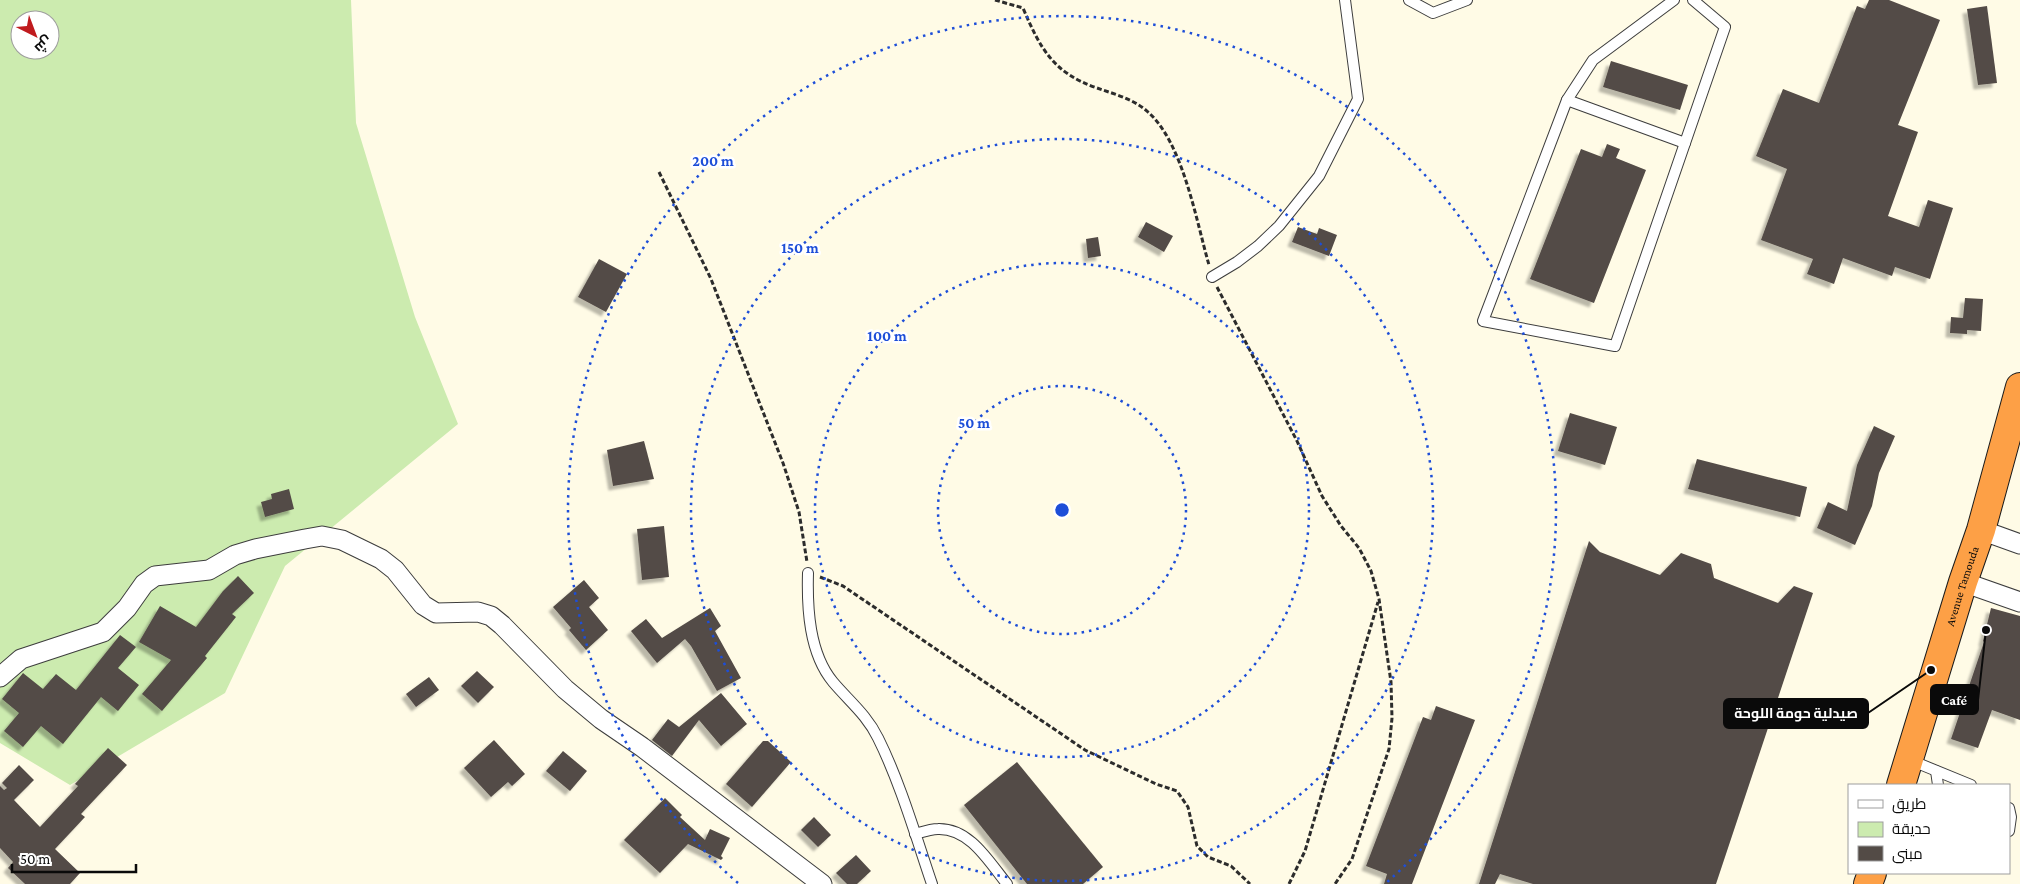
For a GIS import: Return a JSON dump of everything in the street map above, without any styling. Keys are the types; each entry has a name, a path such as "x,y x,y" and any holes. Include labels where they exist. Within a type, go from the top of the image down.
{"highway":[{"name":"Avenue Tamouda","path":"1901,784 1963,582 1981,530 2020,387"}],"street":[{"path":"1981,530 2020,544"},
{"path":"0,677 21,659 102,632 127,608 144,584 155,576 209,570 242,553 304,539 322,536 342,540 381,558 394,570 423,605 436,613 478,612 491,616 565,689 822,884"},
{"path":"1963,582 2020,602"}],"lane":[{"path":"1212,278 1237,262 1279,226 1319,176 1358,99 1345,0"},
{"path":"1409,0 1433,13 1467,0"},
{"path":"1674,0 1593,60 1568,100 1483,321 1615,346 1725,27 1692,0"},
{"path":"1568,100 1685,143"},
{"path":"808,573 807,600 810,624 821,660 832,680 868,719 879,739 932,884"},
{"path":"1910,760 1968,784"},
{"path":"1936,771 1938,784"},
{"path":"915,834 938,829 957,832 977,847 1007,884"}],"path":[{"path":"995,0 1023,8 1046,54 1060,69 1090,86 1132,101 1148,111 1161,126 1172,144 1183,174 1212,278 1297,441 1322,496 1358,548 1371,571 1379,598 1391,682 1392,718 1389,749 1352,859 1335,884"},
{"path":"659,172 711,279 783,463 799,512 806,544 808,573 843,586 1084,750 1156,784 1176,791 1188,807 1197,846 1208,857 1231,866 1250,884"},
{"path":"1289,884 1305,851 1379,598"}],"green space":[{"path":"0,0 351,0 356,123 415,317 458,424 285,566 225,693 70,785 0,743"}],"building":[{"path":"1869,0 1889,0 1940,20 1898,125 1918,132 1888,216 1919,227 1928,200 1953,208 1930,279 1895,267 1892,276 1843,258 1834,284 1807,274 1813,259 1761,240 1787,169 1756,156 1783,89 1819,103 1857,6 1865,9"},
{"path":"1987,6 1997,83 1978,85 1967,9"},
{"path":"1611,61 1688,85 1680,110 1603,87"},
{"path":"1607,144 1620,149 1616,158 1646,170 1594,303 1530,279 1581,149 1602,157"},
{"path":"1146,222 1173,236 1164,252 1138,237"},
{"path":"1298,227 1317,234 1319,228 1337,235 1329,256 1292,242"},
{"path":"1098,237 1101,256 1088,258 1086,239"},
{"path":"599,259 627,274 606,312 578,297"},
{"path":"1965,298 1983,299 1981,331 1967,330 1967,334 1950,333 1951,317 1963,318"},
{"path":"1570,413 1617,427 1605,465 1558,451"},
{"path":"1874,426 1895,436 1879,473 1872,506 1855,545 1817,528 1828,502 1847,511 1857,465"},
{"path":"644,441 654,479 613,486 607,450"},
{"path":"1697,459 1807,487 1800,517 1688,489"},
{"path":"289,489 294,509 265,517 261,502 272,499 271,494"},
{"path":"664,526 669,577 642,580 637,529"},
{"path":"1589,541 1600,552 1660,575 1681,553 1711,564 1714,578 1778,603 1794,586 1813,593 1716,884 1533,884 1500,874 1495,884 1479,884"},
{"path":"238,576 254,593 232,614 236,617 205,656 207,658 162,711 142,694 171,660 139,642 160,606 196,627 223,591"},
{"path":"584,580 599,598 589,607 608,630 586,650 553,607"},
{"path":"710,608 721,626 715,631 741,678 717,691 685,639 657,663 631,631 646,619 662,638"},
{"path":"1991,608 2020,616 2020,720 1992,710 1978,748 1951,739 1984,642"},
{"path":"120,635 136,647 118,668 139,685 118,711 101,697 63,744 41,726 23,747 4,731 19,713 2,699 23,673 43,689 56,674 76,690"},
{"path":"477,671 494,687 478,703 461,686"},
{"path":"429,677 439,690 416,707 406,694"},
{"path":"721,693 747,724 721,746 699,720 672,756 652,740 668,719 679,727"},
{"path":"1436,706 1475,720 1412,884 1384,884 1387,874 1366,866 1423,717 1431,720"},
{"path":"494,740 525,774 512,786 508,782 491,797 464,768"},
{"path":"763,741 768,741 791,762 752,807 726,784"},
{"path":"108,748 127,765 81,814 85,817 55,849 80,873 70,884 25,884 8,868 13,862 0,848 0,786 4,790 7,788 2,783 19,765 34,780 14,800 40,827 78,786 75,784"},
{"path":"563,751 587,771 570,791 546,771"},
{"path":"1017,762 1103,867 1083,884 1027,884 964,805"},
{"path":"665,798 682,815 680,817 705,840 710,829 730,838 721,856 723,858 721,860 688,844 660,873 624,840"},
{"path":"814,817 831,835 818,847 801,830"},
{"path":"856,855 871,871 857,884 847,884 836,873"}],"place":[{"name":"Café","path":"1986,630"},
{"name":"صيدلية حومة اللوحة","path":"1931,670"}]}
